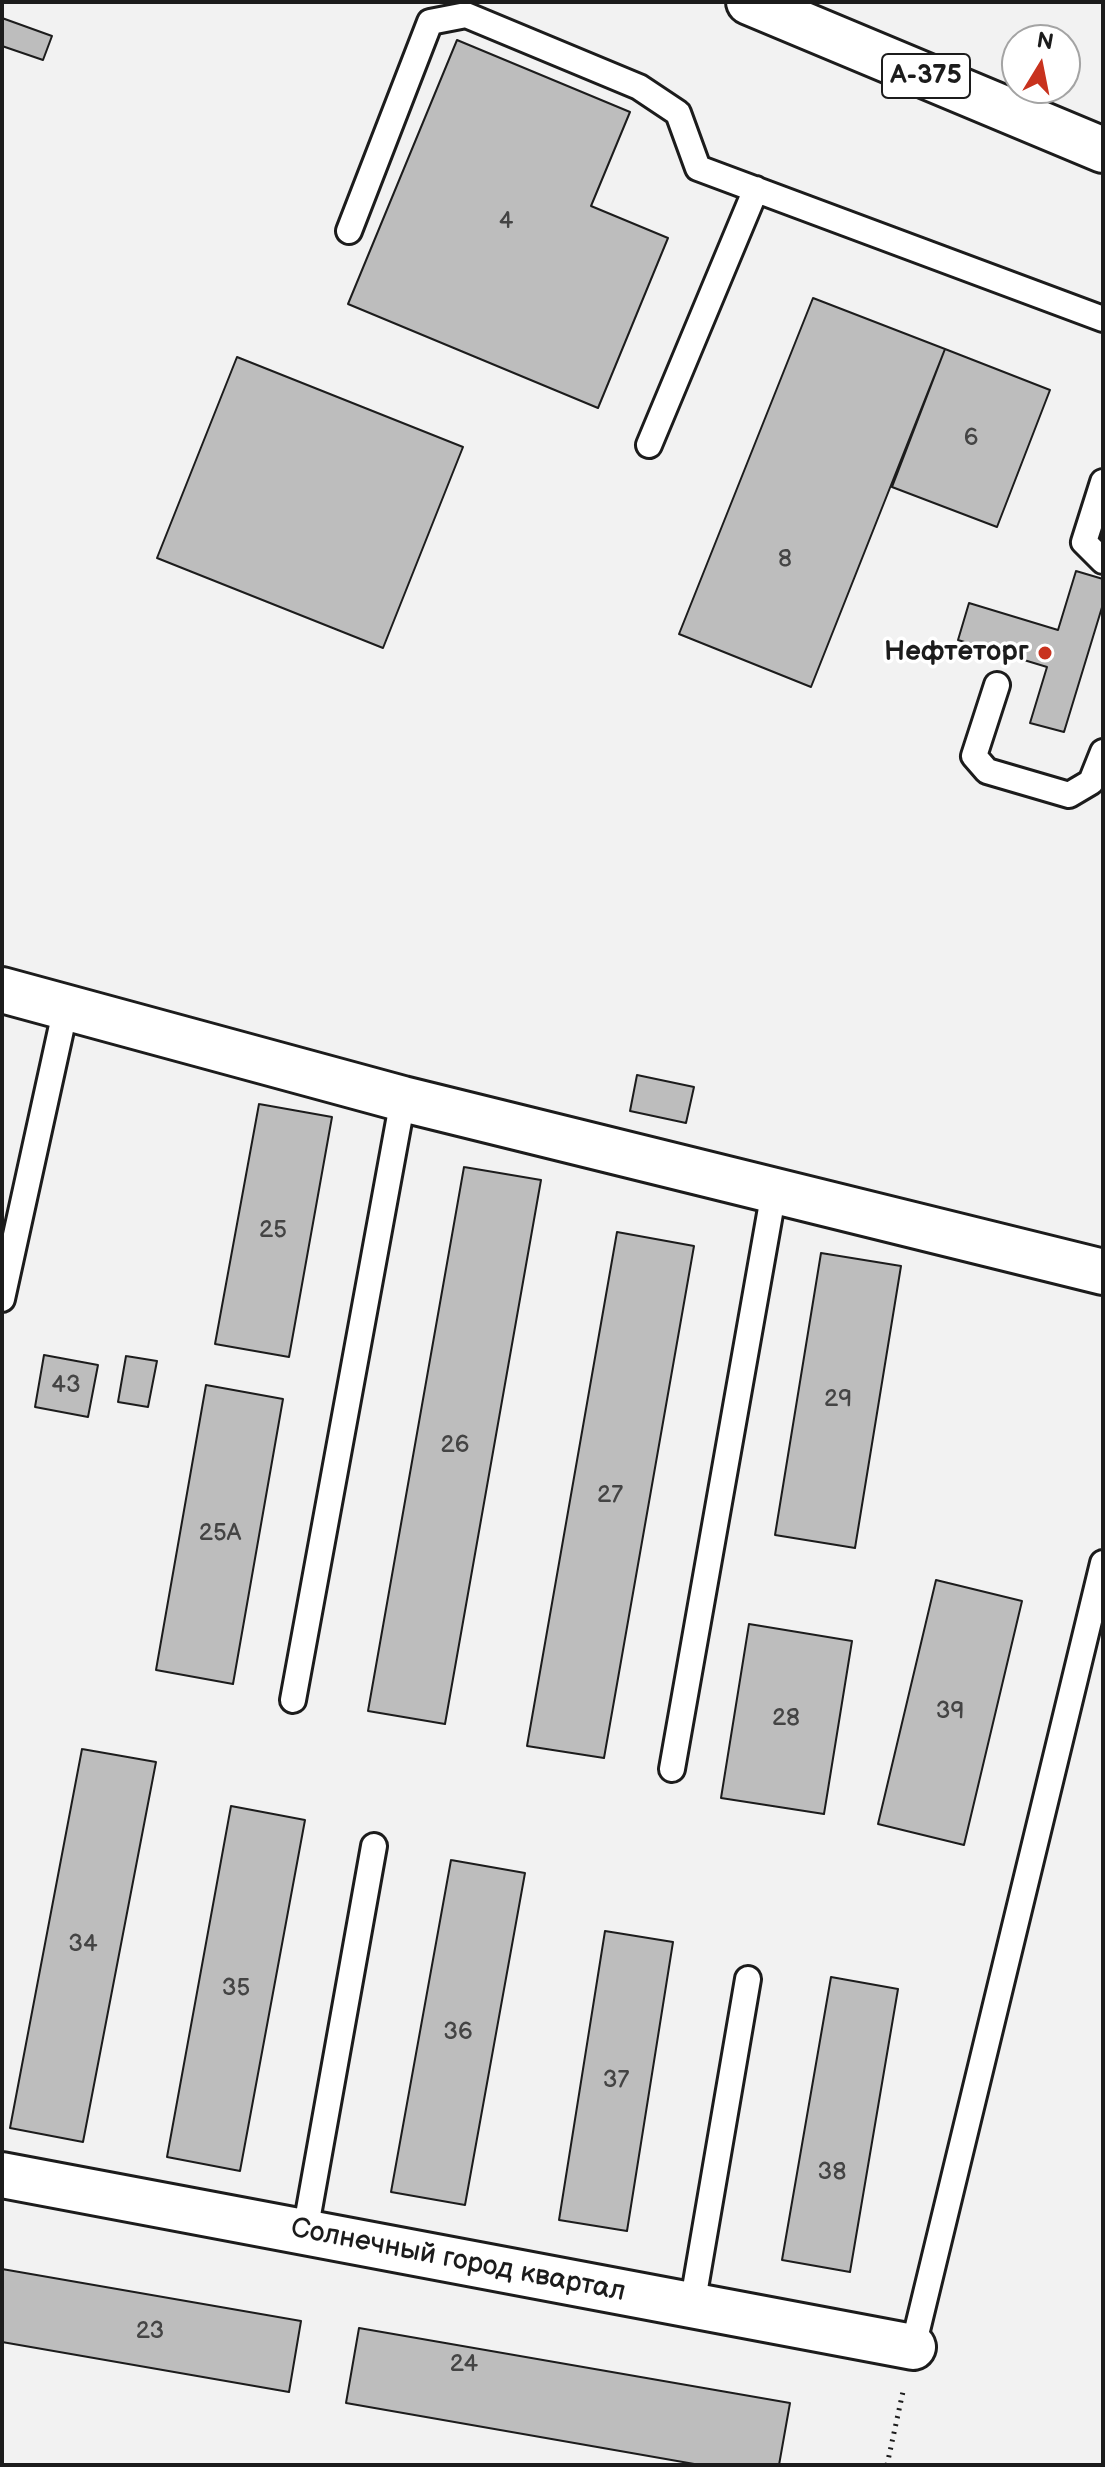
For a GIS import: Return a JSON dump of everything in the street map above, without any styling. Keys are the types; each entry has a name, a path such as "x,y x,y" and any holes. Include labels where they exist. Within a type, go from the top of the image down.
{"main road":[{"name":"А-375","path":"749,2 1103,150"},
{"path":"2,990 403,1099 1103,1272"},
{"name":"Солнечный город квартал","path":"2,2175 913,2347"}],"lane":[{"path":"349,231 430,22 466,15 639,87 678,113 698,168 1103,319"},
{"path":"649,445 756,189"},
{"path":"1103,482 1084,542 1103,561"},
{"path":"997,685 974,756 987,771 1069,795 1091,782 1103,752"},
{"path":"2,1299 66,1007"},
{"path":"293,1700 403,1099"},
{"path":"672,1769 774,1191"},
{"path":"913,2347 1103,1563"},
{"path":"305,2232 374,1846"},
{"path":"692,2306 748,1979"}],"path":[{"path":"887,2465 913,2347"}],"building":[{"path":"2,18 52,36 43,60 2,46"},
{"path":"457,40 630,112 591,206 668,238 598,408 348,304"},
{"path":"813,298 945,349 811,687 679,634"},
{"path":"945,349 1050,390 997,527 892,487"},
{"path":"237,357 463,447 383,648 157,558"},
{"name":"Нефтеторг","path":"1076,571 1103,579 1103,604 1064,732 1030,723 1047,667 958,640 969,603 1058,630"},
{"path":"637,1075 694,1087 686,1123 630,1111"},
{"path":"259,1104 332,1117 289,1357 215,1344"},
{"path":"464,1167 541,1180 445,1724 368,1711"},
{"path":"617,1232 694,1246 604,1758 527,1746"},
{"path":"821,1253 901,1266 855,1548 775,1535"},
{"path":"44,1355 98,1365 88,1417 35,1407"},
{"path":"126,1356 157,1361 148,1407 118,1402"},
{"path":"206,1385 283,1399 233,1684 156,1670"},
{"path":"936,1580 1022,1601 964,1845 878,1824"},
{"path":"749,1624 852,1641 824,1814 721,1798"},
{"path":"82,1749 156,1762 83,2142 10,2128"},
{"path":"231,1806 305,1820 240,2171 167,2157"},
{"path":"451,1860 525,1873 465,2205 391,2192"},
{"path":"605,1931 673,1942 627,2231 559,2220"},
{"path":"831,1977 898,1989 850,2272 782,2260"},
{"path":"2,2269 301,2321 289,2392 2,2342"},
{"path":"359,2328 790,2403 779,2465 700,2465 346,2403"}],"place":[{"name":"Нефтеторг","path":"1045,653"}]}
